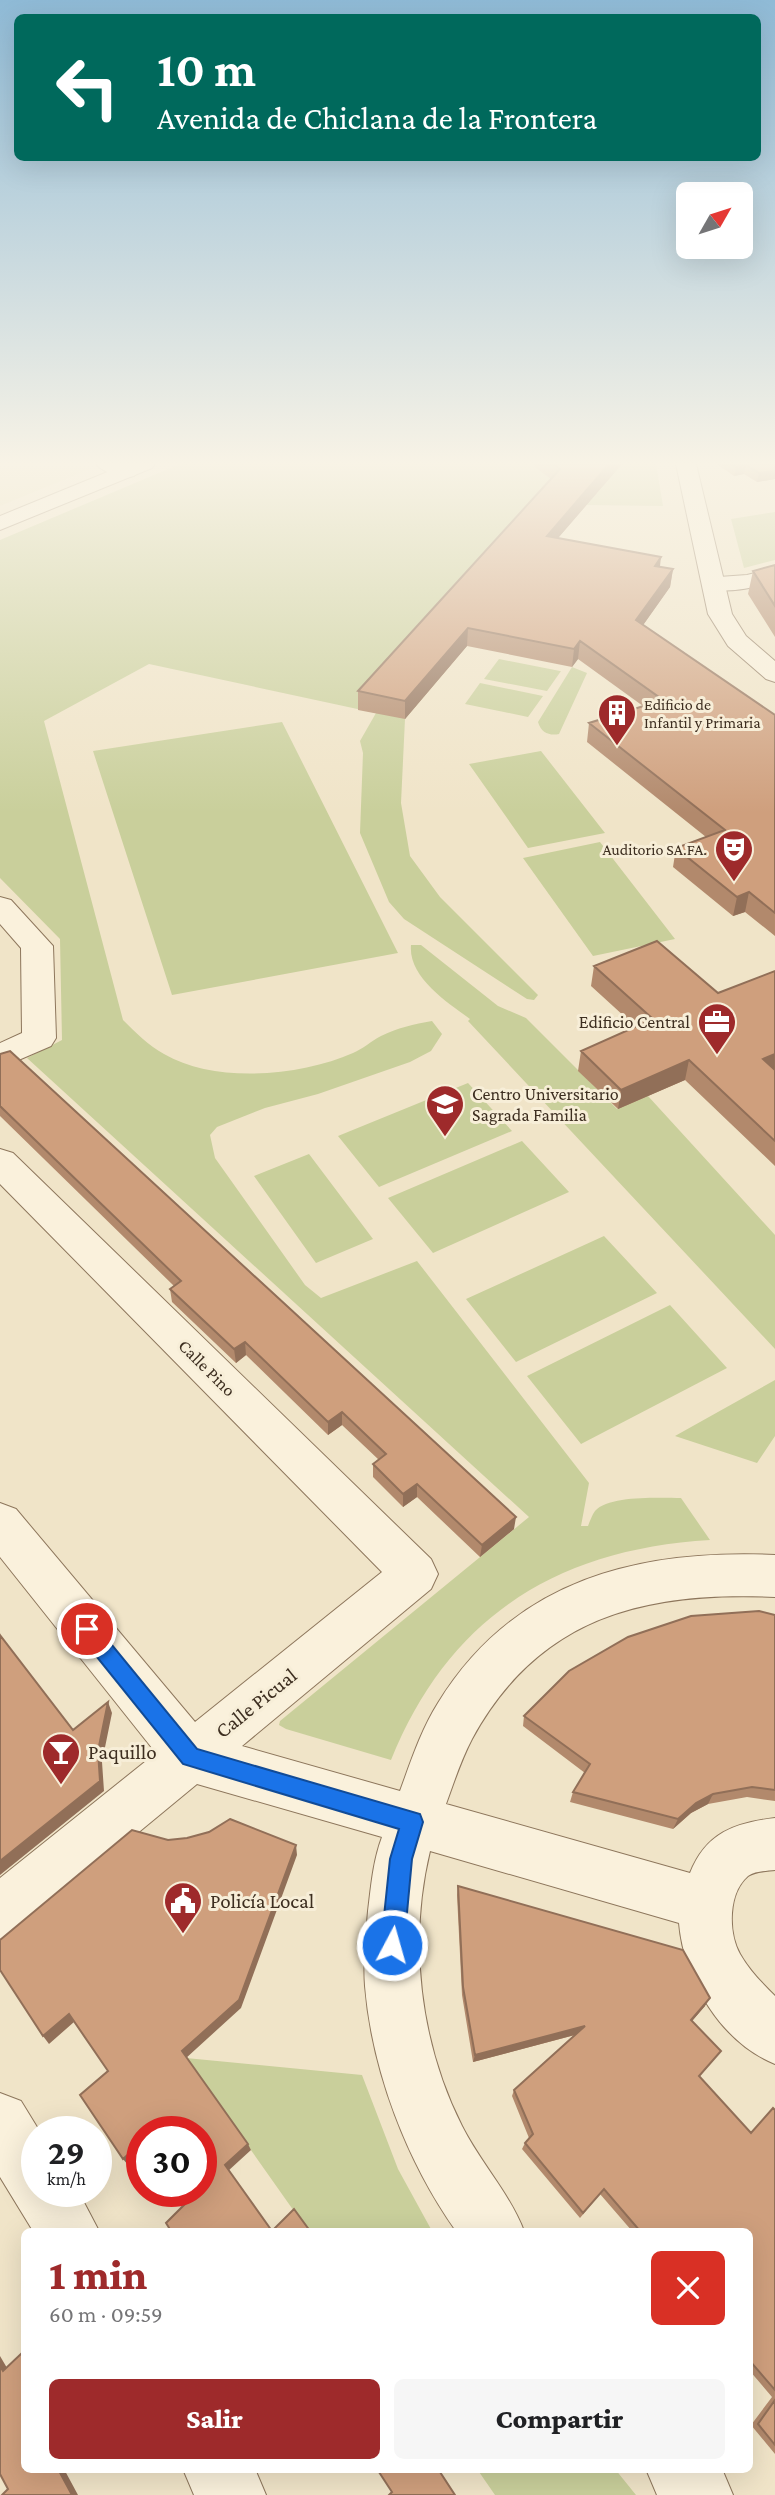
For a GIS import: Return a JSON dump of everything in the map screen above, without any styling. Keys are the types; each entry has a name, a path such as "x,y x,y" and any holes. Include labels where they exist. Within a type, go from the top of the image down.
{"street":[{"path":"753,580 713,583 720,614 732,635 775,674"},
{"path":"0,906 37,946 39,1038 0,1057"},
{"name":"Calle Pino","path":"0,1162 415,1574"},
{"path":"0,1523 191,1757 706,1904"},
{"path":"492,2228 446,2159 409,2067 393,1989 392,1945 401,1859 412,1822 457,1717 477,1687 511,1651 574,1606 609,1590 652,1579 713,1573 775,1576"},
{"name":"Calle Picual","path":"0,1912 415,1574"},
{"path":"775,1844 750,1847 724,1862 712,1877 706,1904 707,1933 719,1971 727,1985 775,2036"},
{"path":"0,2122 21,2155"},
{"path":"53,2207 66,2228"},
{"path":"218,2473 232,2495"},
{"path":"682,2473 699,2495"}],"green space":[{"path":"0,580 522,580 405,719 401,803 410,856 440,897 538,995 534,1000 527,999 404,919 389,902 360,833 363,753 360,741 376,713 149,664 44,721 123,1020 147,1043 185,1064 208,1070 258,1073 309,1067 332,1061 357,1051 387,1033 419,1023 432,1021 442,1034 431,1051 410,1062 318,1094 265,1108 217,1127 210,1135 215,1158 305,1285 321,1298 417,1261 589,1483 581,1526 588,1526 595,1511 612,1502 636,1498 681,1498 710,1540 655,1546 604,1558 558,1576 515,1599 477,1629 444,1666 415,1710 391,1760 279,1725 280,1721 529,1517 27,1058 62,1040 60,939 0,878"},
{"path":"499,659 561,671 547,691 484,679"},
{"path":"572,667 587,673 559,734 552,735 541,729 538,722"},
{"path":"480,683 543,696 528,717 465,704"},
{"path":"282,722 398,953 172,995 93,751"},
{"path":"541,751 605,833 528,848 469,764"},
{"path":"600,842 675,939 593,956 523,858"},
{"path":"411,945 421,945 498,1006 526,1018 617,1109 648,1096 775,1235 775,1349 468,1021 470,1019 431,988 416,968"},
{"path":"468,1083 512,1131 379,1187 338,1136"},
{"path":"522,1141 569,1192 433,1253 388,1198"},
{"path":"309,1154 373,1239 316,1263 254,1176"},
{"path":"604,1236 657,1293 516,1362 466,1299"},
{"path":"670,1305 727,1368 581,1444 527,1376"},
{"path":"775,1380 775,1436 757,1463 675,1436"},
{"path":"186,2058 362,2075 398,2169 430,2228 306,2228"},
{"path":"480,2473 618,2473 636,2495 495,2495"}],"building":[{"path":"459,580 665,580 636,620 775,715 775,913 749,892 737,897 676,848 725,830 589,723 663,700 580,641 574,649 468,628 405,701 358,691"},
{"path":"759,580 775,580 775,606"},
{"path":"657,941 718,993 775,971 775,1054 763,1059 775,1070 775,1141 689,1060 621,1090 581,1051 653,1019 594,966"},
{"path":"10,1051 516,1517 482,1545 417,1484 403,1494 373,1464 386,1454 342,1412 328,1422 245,1342 234,1349 170,1289 181,1281 0,1106 0,1054"},
{"path":"759,1611 775,1615 775,1790 752,1787 713,1794 696,1803 678,1819 573,1792 590,1764 524,1716 569,1671 628,1637 691,1616"},
{"path":"0,1635 73,1730 108,1702 98,1751 100,1781 0,1861"},
{"path":"230,1819 296,1845 239,2000 182,2051 248,2144 225,2165 270,2228 169,2228 166,2223 182,2207 217,2207 217,2116 126,2116 126,2156 123,2159 112,2143 112,2116 94,2116 80,2095 108,2071 69,2014 43,2036 0,1970 0,1940 132,1830 168,1840 209,1832"},
{"path":"458,1886 683,1950 710,1998 691,2020 721,2051 699,2076 751,2133 773,2108 775,2110 775,2390 753,2365 753,2228 637,2228 604,2189 583,2213 525,2143 533,2134 514,2090 585,2026 475,2055 463,1987"},
{"path":"294,2209 308,2228 275,2228"},
{"path":"21,2354 21,2473 60,2473 72,2495 2,2495 8,2489 0,2474 0,2366 3,2371"},
{"path":"775,2400 775,2445 758,2424"},
{"path":"380,2473 441,2473 455,2495 389,2495 392,2492"}],"place":[{"name":"Edificio de Infantil y Primaria","path":"617,747"},
{"name":"Auditorio SA.FA.","path":"734,883"},
{"name":"Edificio Central","path":"717,1056"},
{"name":"Centro Universitario Sagrada Familia","path":"445,1138"},
{"name":"Paquillo","path":"61,1786"},
{"name":"Policía Local","path":"183,1935"}],"route":[{"path":"87,1629 191,1757 412,1822 401,1859 392,1945"}]}
